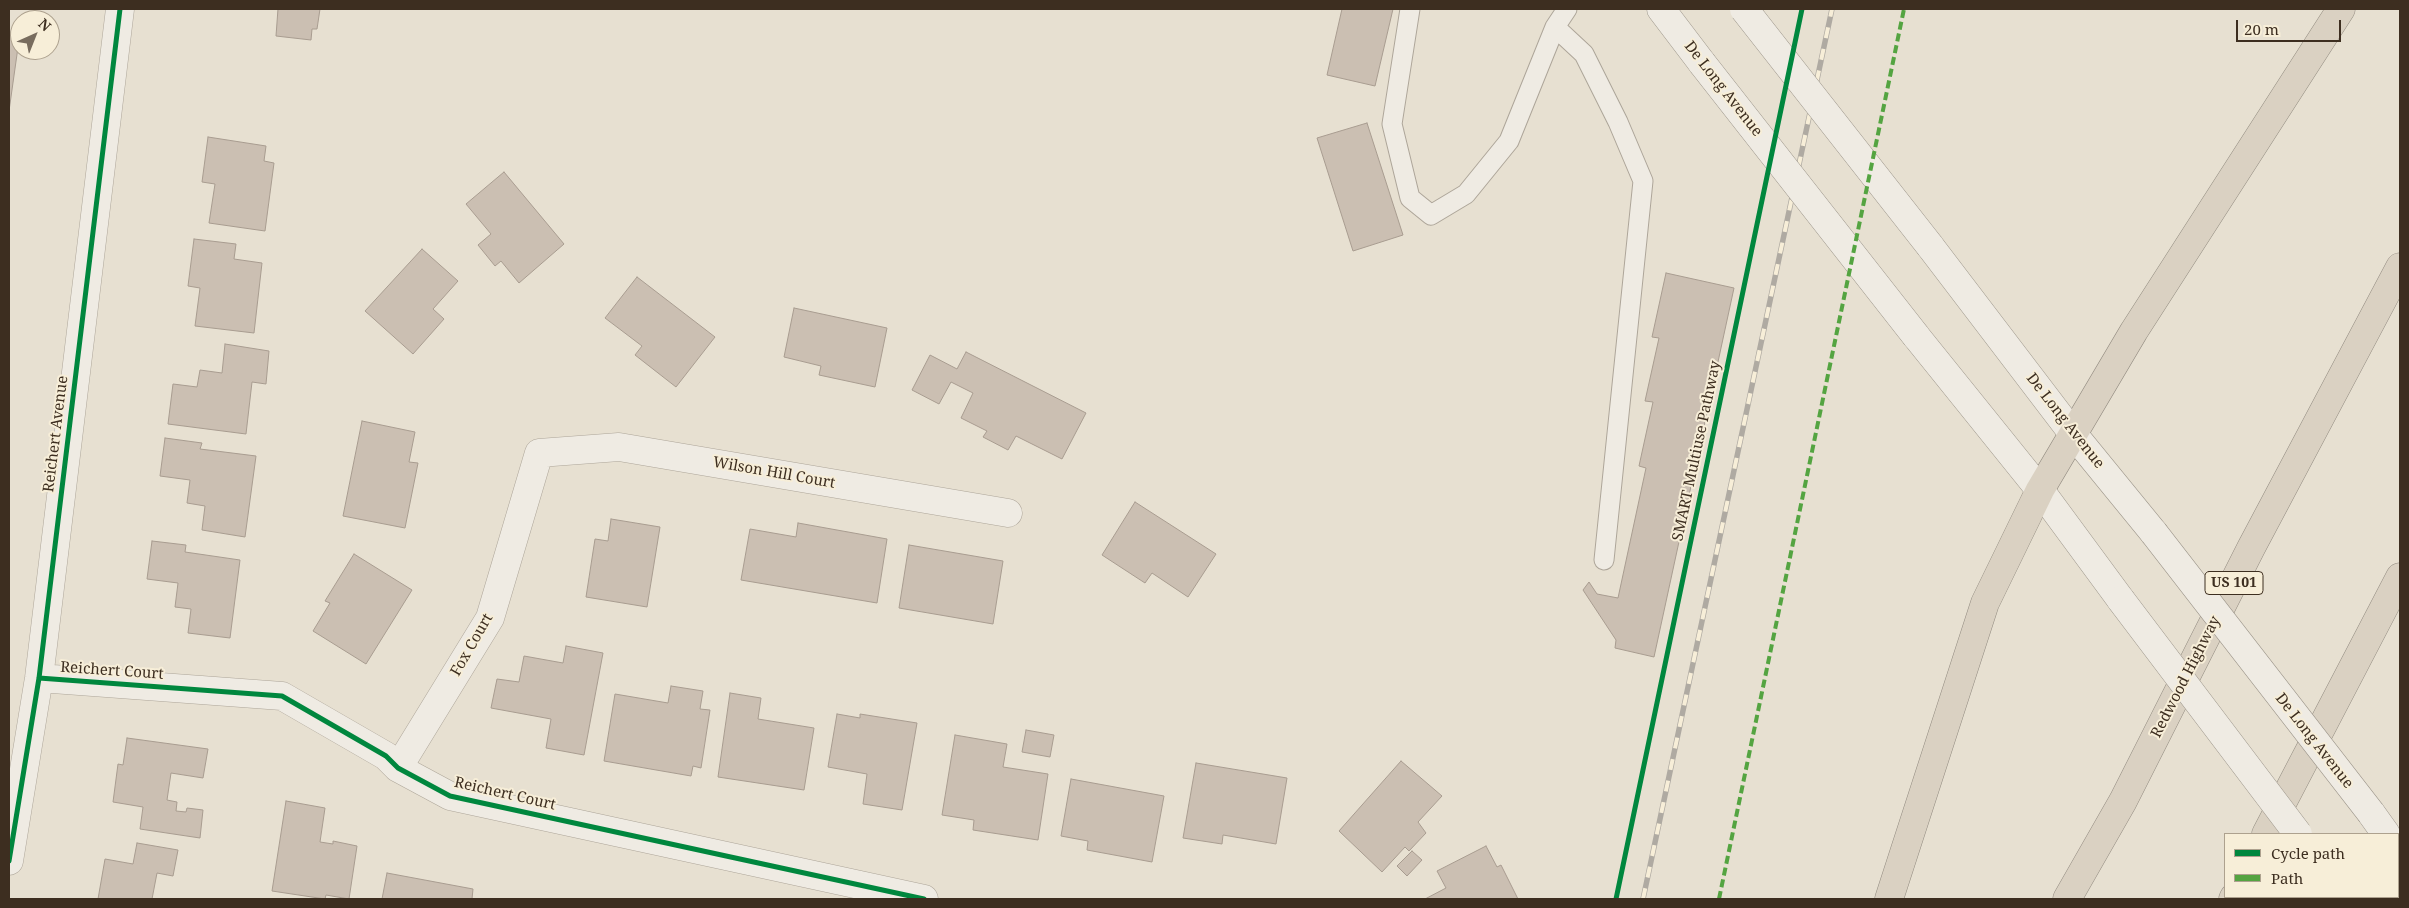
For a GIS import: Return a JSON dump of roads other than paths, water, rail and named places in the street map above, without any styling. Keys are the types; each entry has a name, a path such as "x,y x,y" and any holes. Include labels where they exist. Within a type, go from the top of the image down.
{"highway":[{"path":"1889,899 1985,603 2040,490 2134,331 2342,9"},
{"name":"Redwood Highway","path":"2067,899 2123,801 2251,548 2400,267"},
{"path":"2267,833 2400,577"}],"street":[{"name":"Reichert Avenue","path":"9,861 39,678 120,9"},
{"name":"De Long Avenue","path":"1661,9 1916,336 2040,490 2297,833"},
{"name":"De Long Avenue","path":"1744,9 1930,246 2074,435 2154,533 2378,824"},
{"name":"Wilson Hill Court","path":"539,453 619,447 1008,513"},
{"name":"Fox Court","path":"398,768 490,618 539,453"},
{"name":"Reichert Court","path":"39,678 282,696 386,756 398,768 450,796 924,899"}],"lane":[{"path":"1410,9 1392,124 1410,198 1431,215 1466,194 1509,141 1555,27 1568,9"},
{"path":"1555,27 1584,54 1618,122 1643,181 1604,560"}],"railway":[{"path":"1643,899 1832,9"}]}
